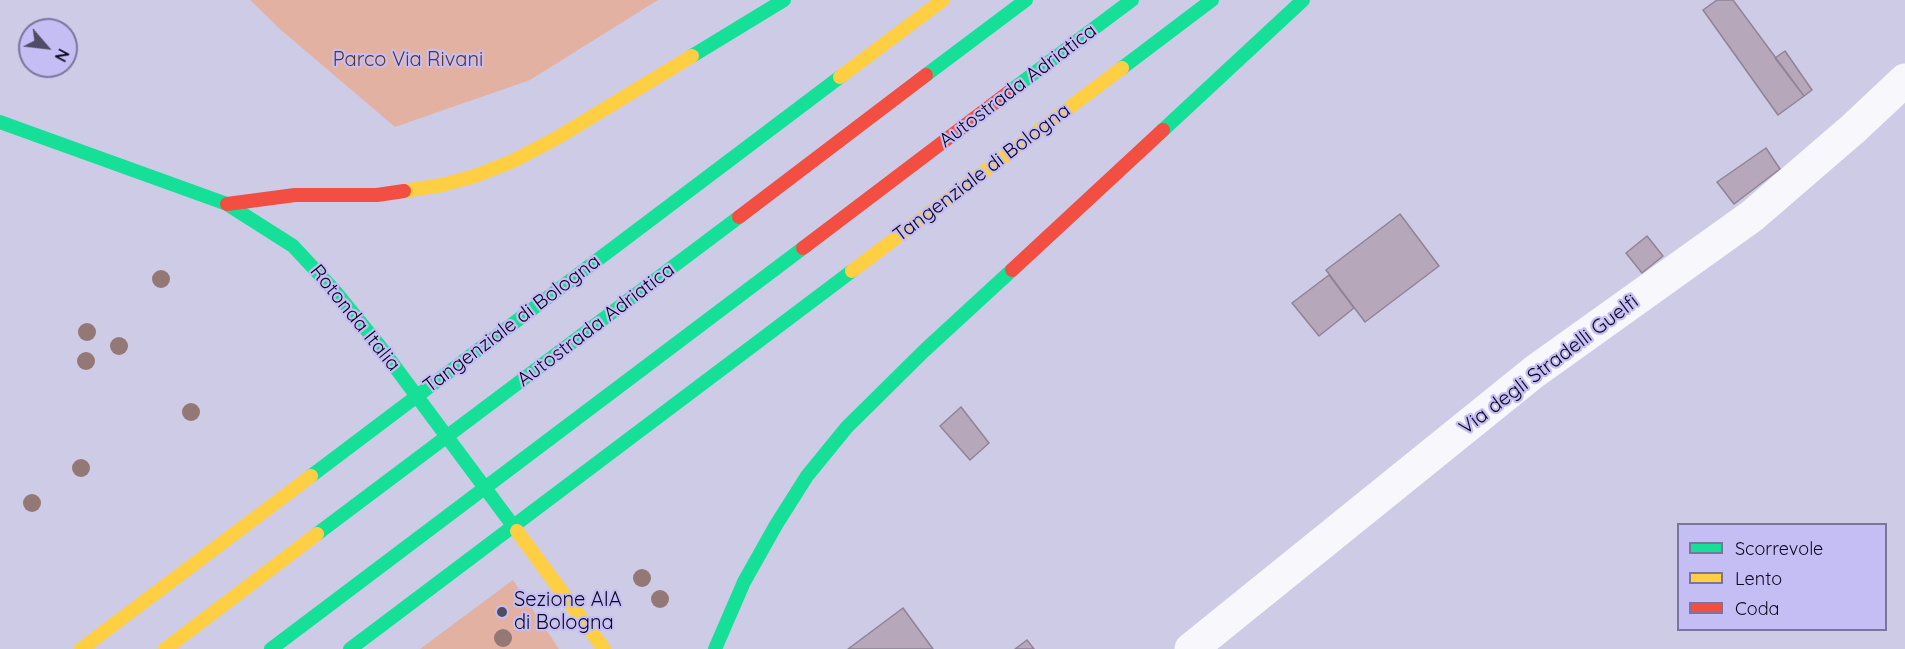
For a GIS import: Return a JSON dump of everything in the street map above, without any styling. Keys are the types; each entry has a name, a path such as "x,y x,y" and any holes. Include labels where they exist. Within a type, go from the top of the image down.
{"main road":[{"path":"227,204 295,195 377,195 442,185 475,176 513,162 555,139 784,0"},
{"name":"Tangenziale di Bologna","path":"81,649 943,0"},
{"name":"Autostrada Adriatica","path":"165,649 1026,0"},
{"name":"Autostrada Adriatica","path":"271,649 1132,0"},
{"name":"Tangenziale di Bologna","path":"351,649 1212,0"},
{"path":"715,649 744,582 776,525 807,476 847,427 934,342 1303,0"},
{"name":"Rotonda Italia","path":"0,122 227,204 293,246 334,290 378,344 604,649"}],"street":[{"name":"Via degli Stradelli Guelfi","path":"1191,649 1534,372 1752,216 1854,128 1905,80"}],"green space":[{"name":"Parco Via Rivani","path":"250,0 658,0 530,80 395,127 281,30"},
{"name":"Sezione AIA di Bologna","path":"513,580 559,649 420,649"}],"building":[{"path":"1717,0 1733,0 1804,96 1778,115 1703,10"},
{"path":"1785,51 1812,90 1804,96 1775,58"},
{"path":"1766,148 1780,169 1734,204 1717,182"},
{"path":"1400,214 1439,266 1365,322 1326,270"},
{"path":"1647,236 1663,256 1642,273 1626,253"},
{"path":"1329,275 1354,308 1319,336 1292,303"},
{"path":"961,407 989,443 970,460 940,426"},
{"path":"903,608 933,649 848,649"},
{"path":"1027,640 1034,649 1015,649"}],"traffic: fast":[{"path":"692,56 784,0"},
{"path":"926,75 1026,0"},
{"path":"1009,92 1132,0"},
{"path":"1122,68 1212,0"},
{"path":"1163,130 1303,0"},
{"path":"311,476 840,77"},
{"path":"0,122 227,204 293,246 334,290 378,344 517,531"},
{"path":"317,534 739,217"},
{"path":"271,649 803,248"},
{"path":"715,649 744,582 807,476 847,427 925,350 1012,270"},
{"path":"350,649 852,271"}],"traffic: slow":[{"path":"840,77 943,0"},
{"path":"404,191 442,185 475,176 513,161 555,139 692,56"},
{"path":"852,271 1122,68"},
{"path":"81,649 311,476"},
{"path":"517,531 604,649"},
{"path":"165,649 317,534"}],"traffic: jam":[{"path":"739,217 926,75"},
{"path":"803,248 1009,92"},
{"path":"1012,270 1163,130"},
{"path":"227,204 295,195 377,195 404,191"}],"place":[{"name":"Sezione AIA di Bologna","path":"502,612"}]}
